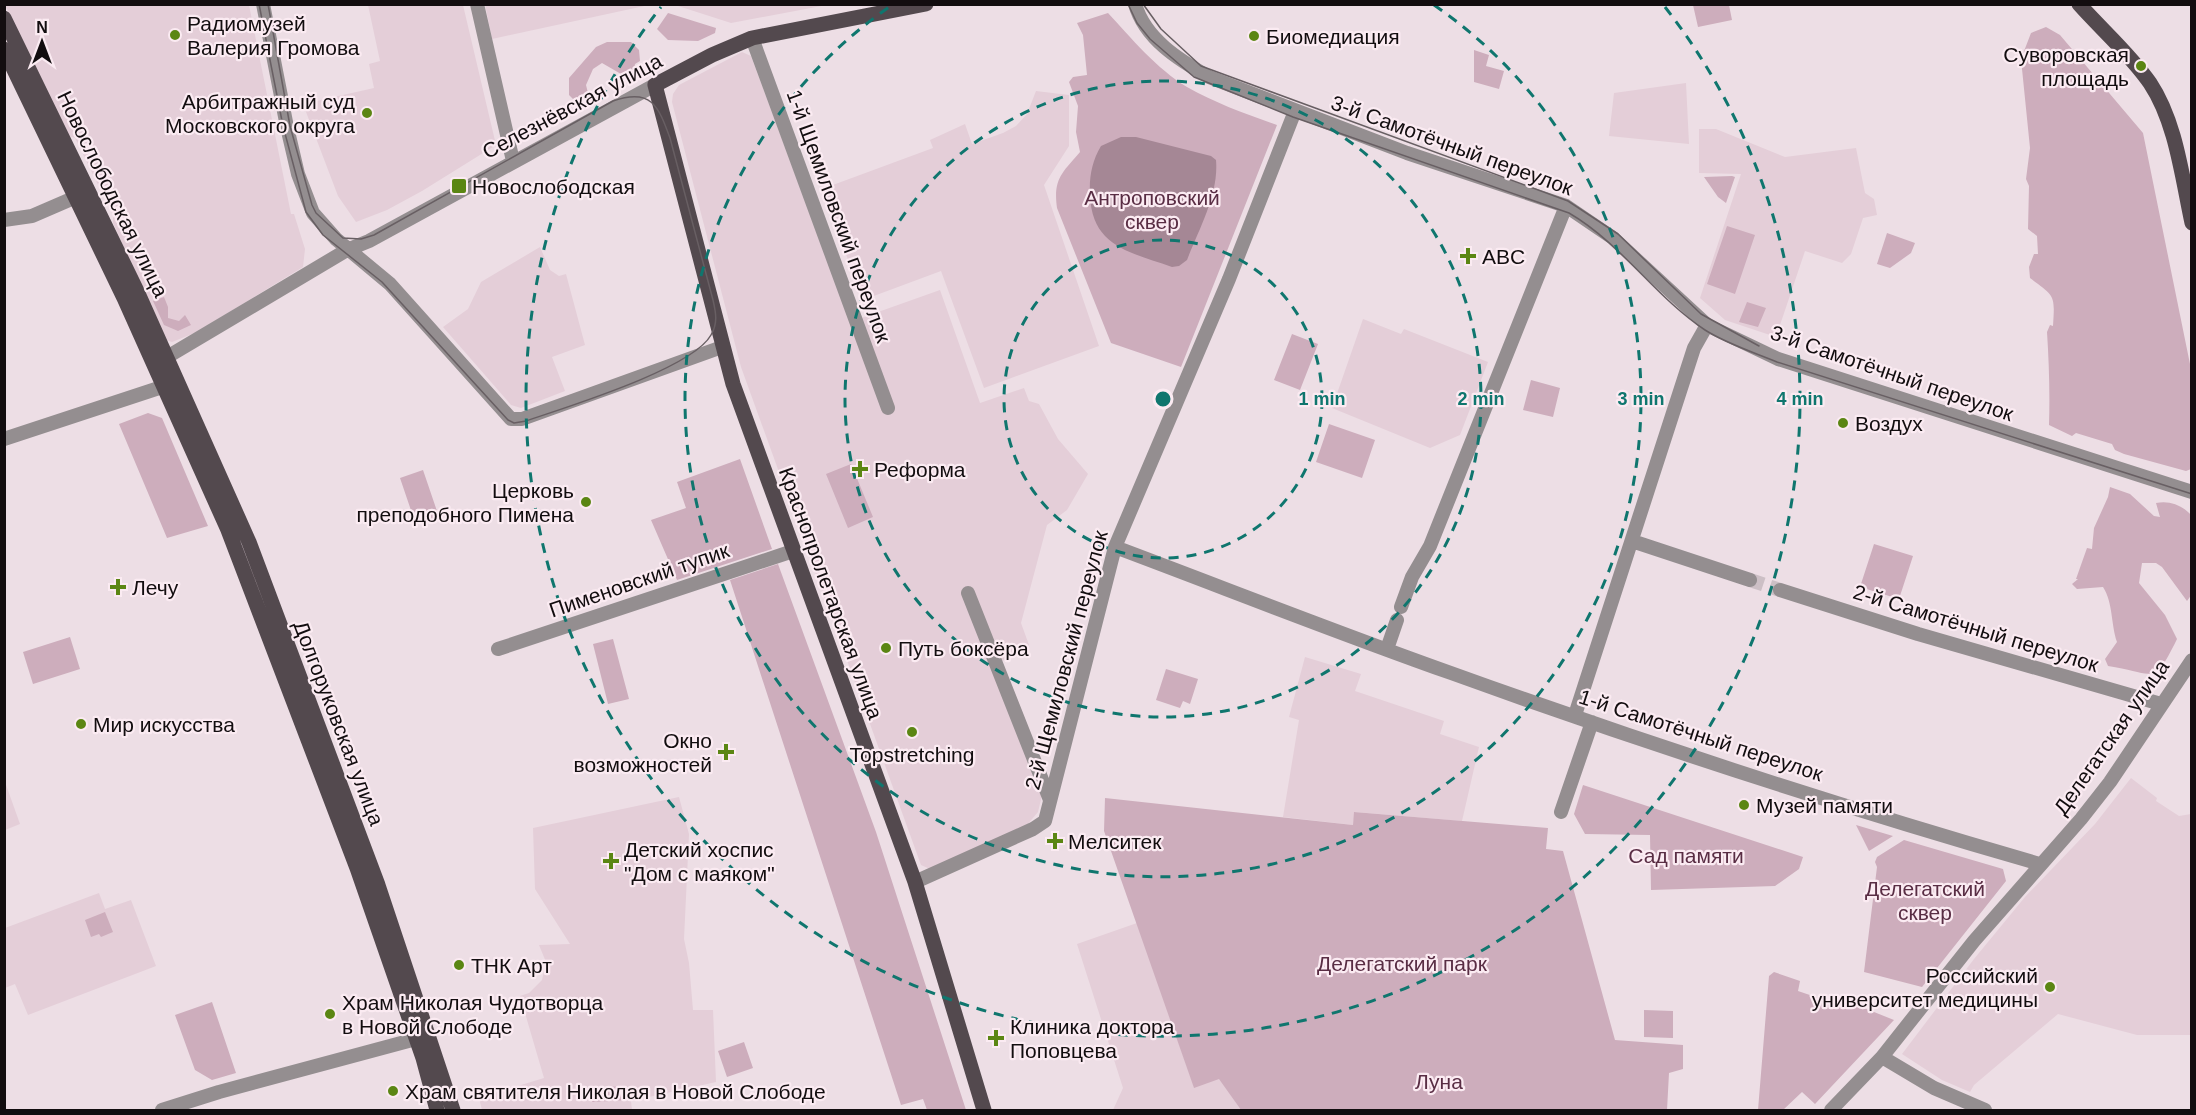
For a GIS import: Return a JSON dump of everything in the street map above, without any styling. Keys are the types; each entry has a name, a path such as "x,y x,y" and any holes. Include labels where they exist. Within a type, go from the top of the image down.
{"main road":[{"name":"Селезнёвская улица","path":"655,85 719,51 752,38 926,4"},
{"path":"2079,4 2140,70 2158,98 2175,149 2192,223"},
{"name":"Новослободская улица","path":"4,18 167,357"},
{"name":"Новослободская улица","path":"4,49 165,386"},
{"name":"Краснопролетарская улица","path":"655,85 722,347 793,551 915,882 984,1110"},
{"name":"Долгоруковская улица","path":"167,357 249,542 378,885 453,1110"},
{"name":"Долгоруковская улица","path":"165,386 228,530 281,665 357,868 417,1039 437,1110"}],"street":[{"path":"263,4 287,127 306,200 319,221 347,250 380,275 513,420 722,347"},
{"path":"477,4 513,161"},
{"path":"1124,4 1140,20"},
{"name":"3-й Самотёчный переулок","path":"1135,4 1140,20 1153,37 1188,65 1232,87 1566,206 1613,238 1707,325 1778,359 2192,492"},
{"name":"1-й Щемиловский переулок","path":"752,38 888,408"},
{"name":"Селезнёвская улица","path":"167,357 347,250 369,242 655,85"},
{"name":"2-й Щемиловский переулок","path":"915,882 1040,826 1046,819 1122,550 1295,111"},
{"path":"4,220 32,216 76,197"},
{"path":"1387,649 1412,577 1434,535 1566,206"},
{"path":"1575,716 1695,348 1707,325"},
{"path":"4,439 165,386"},
{"path":"1632,541 1750,580"},
{"name":"1-й Самотёчный переулок","path":"1122,550 1387,649 1592,722 1865,811 2040,864"},
{"name":"Пименовский тупик","path":"498,649 793,551"},
{"name":"2-й Самотёчный переулок","path":"1780,590 1918,634 2161,704"},
{"path":"968,592 1050,800"},
{"name":"Делегатская улица","path":"1831,1110 1882,1057 2110,782 2192,660"},
{"path":"1561,812 1592,722"},
{"path":"162,1110 219,1092 417,1039"},
{"path":"1882,1057 1934,1088 1985,1110"}],"shaded area":[{"path":"485,4 649,4 649,5 492,39"},
{"path":"832,4 731,23 675,5"},
{"path":"5,5 249,5 291,214 294,214 305,249 303,267 197,332 172,342 166,340 113,223 113,215 75,138 69,136"},
{"name":"Арбитражный суд Московского округа","path":"368,5 463,5 496,145 422,191 387,210 356,222 338,196 303,104 374,88 369,64 380,61"},
{"path":"742,52 751,56 850,322 940,290 980,403 1024,388 1029,401 1039,404 1058,439 1088,474 1067,510 1047,525 1021,623 1029,645 1026,651 1002,661 1047,774 1038,812 1027,825 930,869 921,865 741,367 672,102 673,94 679,85"},
{"path":"1686,83 1689,144 1609,136 1614,93"},
{"path":"1036,91 1069,95 1069,146 1044,185 1099,346 984,388 941,271 863,300 822,189 933,148 930,140 965,124 972,144 1003,133 1016,126 1027,114"},
{"path":"1699,129 1716,129 1785,157 1856,148 1865,193 1874,199 1877,215 1863,218 1851,254 1842,263 1805,251 1776,337 1725,320 1700,298 1741,174 1699,173"},
{"path":"1121,137 1136,137 1211,156 1216,160 1214,186 1207,211 1187,260 1179,266 1172,267 1128,251 1106,237 1098,226 1092,212 1090,195 1093,163 1101,146"},
{"path":"540,247 550,270 559,276 566,274 585,345 552,357 565,391 521,408 511,405 443,327 468,309 481,282"},
{"path":"1363,319 1401,334 1404,329 1488,362 1460,435 1430,448 1332,408"},
{"path":"1305,657 1361,674 1355,691 1444,721 1440,734 1479,747 1462,821 1355,812 1353,825 1283,817 1299,720 1289,717"},
{"name":"Российский университет медицины","path":"2131,778 2157,798 2156,801 2179,816 2191,814 2191,1035 2137,1035 2058,1014 1974,1085 1970,1092 1942,1080 1902,1054 1974,959 2025,897 2095,824"},
{"path":"5,782 20,824 4,830"},
{"path":"679,797 689,834 684,939 689,963 693,1010 713,1010 716,1082 631,1101 632,1110 482,1110 479,1098 544,1078 520,996 529,993 542,980 546,962 539,945 570,944 535,889 533,828"},
{"path":"99,893 105,909 131,900 156,966 28,1015 15,984 5,988 5,928"},
{"path":"1137,923 1194,1087 1219,1078 1241,1110 1113,1110 1123,1088 1077,944"}],"green space":[{"path":"1693,5 1729,5 1732,20 1698,27"},
{"path":"668,13 716,28 715,33 698,41 668,40 657,29"},
{"name":"Антроповский сквер","path":"1108,13 1145,53 1176,80 1220,103 1277,125 1181,367 1111,343 1057,208 1056,190 1060,177 1080,152 1076,132 1078,106 1069,82 1073,77 1087,75 1083,35 1077,23"},
{"path":"2046,27 2060,35 2143,133 2191,369 2191,469 2186,471 2124,454 2115,450 2112,444 2076,433 2072,436 2049,425 2047,332 2050,325 2053,326 2054,308 2049,293 2030,278 2029,267 2034,254 2038,254 2037,236 2028,229 2029,186 2026,179 2030,148 2021,59 2031,33"},
{"path":"607,42 631,42 639,50 640,61 635,64 633,74 621,74 602,63 593,69 586,85 589,97 585,100 573,99 569,95 569,78 596,47"},
{"path":"1474,50 1489,55 1486,66 1504,71 1499,89 1474,82"},
{"path":"1704,177 1735,177 1726,203 1718,197"},
{"path":"1727,226 1755,235 1735,294 1707,284"},
{"path":"1887,233 1915,243 1911,253 1890,268 1877,264"},
{"path":"164,297 168,307 168,318 179,321 185,315 191,325 178,331 164,325 153,301"},
{"path":"1747,302 1766,308 1758,327 1739,322"},
{"path":"1292,334 1318,344 1300,390 1274,380"},
{"path":"1531,380 1560,388 1553,417 1523,410"},
{"path":"148,413 162,418 208,526 167,538 119,424"},
{"path":"1329,424 1375,440 1362,478 1316,462"},
{"path":"740,459 772,549 677,580 651,520 686,508 677,482"},
{"path":"851,464 873,517 848,528 826,474"},
{"path":"423,470 439,517 416,525 400,478"},
{"path":"2110,487 2130,494 2154,516 2160,517 2156,503 2161,502 2175,504 2184,508 2191,515 2192,594 2187,601 2162,567 2156,563 2142,563 2139,583 2165,615 2177,639 2163,665 2151,674 2108,666 2105,659 2117,642 2106,593 2103,587 2077,589 2072,584 2078,579 2076,579 2087,548 2092,549 2094,528"},
{"path":"1874,544 1913,556 1899,599 1860,587"},
{"path":"778,564 876,832 966,1110 927,1110 923,1099 901,1105 730,580"},
{"path":"70,637 80,669 33,684 23,652"},
{"path":"613,639 629,699 608,704 593,644"},
{"path":"1166,669 1198,679 1190,704 1183,701 1180,708 1156,700"},
{"name":"Сад памяти","path":"1583,785 1803,857 1799,869 1775,886 1651,890 1650,835 1585,834 1574,814"},
{"name":"Делегатский парк","path":"1105,798 1353,825 1354,812 1548,828 1546,849 1563,851 1615,1040 1683,1045 1683,1069 1669,1073 1667,1110 1241,1110 1219,1079 1194,1088 1104,831"},
{"path":"1856,825 1893,836 1869,851"},
{"name":"Делегатский сквер","path":"1904,840 2003,869 2006,881 1922,987 1864,972 1877,867 1875,862 1877,857"},
{"path":"105,912 113,932 101,937 99,934 91,937 85,920"},
{"path":"1774,972 1800,981 1798,991 1851,1009 1854,1004 1894,1020 1815,1104 1802,1092 1783,1110 1758,1110 1769,976"},
{"path":"212,1002 236,1073 212,1080 195,1070 175,1015"},
{"path":"1644,1010 1673,1011 1673,1038 1644,1037"},
{"path":"744,1042 753,1068 727,1077 718,1051"},
{"path":"626,1086 627,1100 592,1102 591,1088"}],"tunnel":[{"path":"1750,580 1780,590"}],"tram line":[{"path":"259,4 283,126 306,212 323,235 382,282 508,420 514,423 526,421 626,386 680,361 699,348 711,335 716,318 713,300 670,138 657,108 651,102 645,98 636,97 613,101 374,235 361,239 343,238 316,213 312,205 290,126 268,4"},
{"path":"1128,4 1137,23 1150,39 1194,77 1293,117 1569,213 1606,240 1687,317 1731,344 1777,362 2192,494"},
{"path":"1143,4 1161,29 1201,66 1568,201 1618,234 1701,314 1759,346"}],"place":[{"name":"Радиомузей Валерия Громова","path":"175,35"},
{"name":"Биомедиация","path":"1254,36"},
{"name":"Суворовская площадь","path":"2141,66"},
{"name":"Арбитражный суд Московского округа","path":"367,113"},
{"name":"Новослободская","path":"459,186"},
{"name":"ABC","path":"1468,256"},
{"name":"Воздух","path":"1843,423"},
{"name":"Реформа","path":"860,469"},
{"name":"Церковь преподобного Пимена","path":"586,502"},
{"name":"Лечу","path":"118,587"},
{"name":"Путь боксёра","path":"886,648"},
{"name":"Мир искусства","path":"81,724"},
{"name":"Topstretching","path":"912,732"},
{"name":"Окно возможностей","path":"726,752"},
{"name":"Музей памяти","path":"1744,805"},
{"name":"Мелситек","path":"1055,841"},
{"name":"Детский хоспис \"Дом с маяком\"","path":"611,861"},
{"name":"ТНК Арт","path":"459,965"},
{"name":"Российский университет медицины","path":"2050,987"},
{"name":"Храм Николая Чудотворца в Новой Слободе","path":"330,1014"},
{"name":"Клиника доктора Поповцева","path":"996,1038"},
{"name":"Храм святителя Николая в Новой Слободе","path":"393,1091"}],"park label":[{"name":"Луна","path":"1439,1081"}]}
